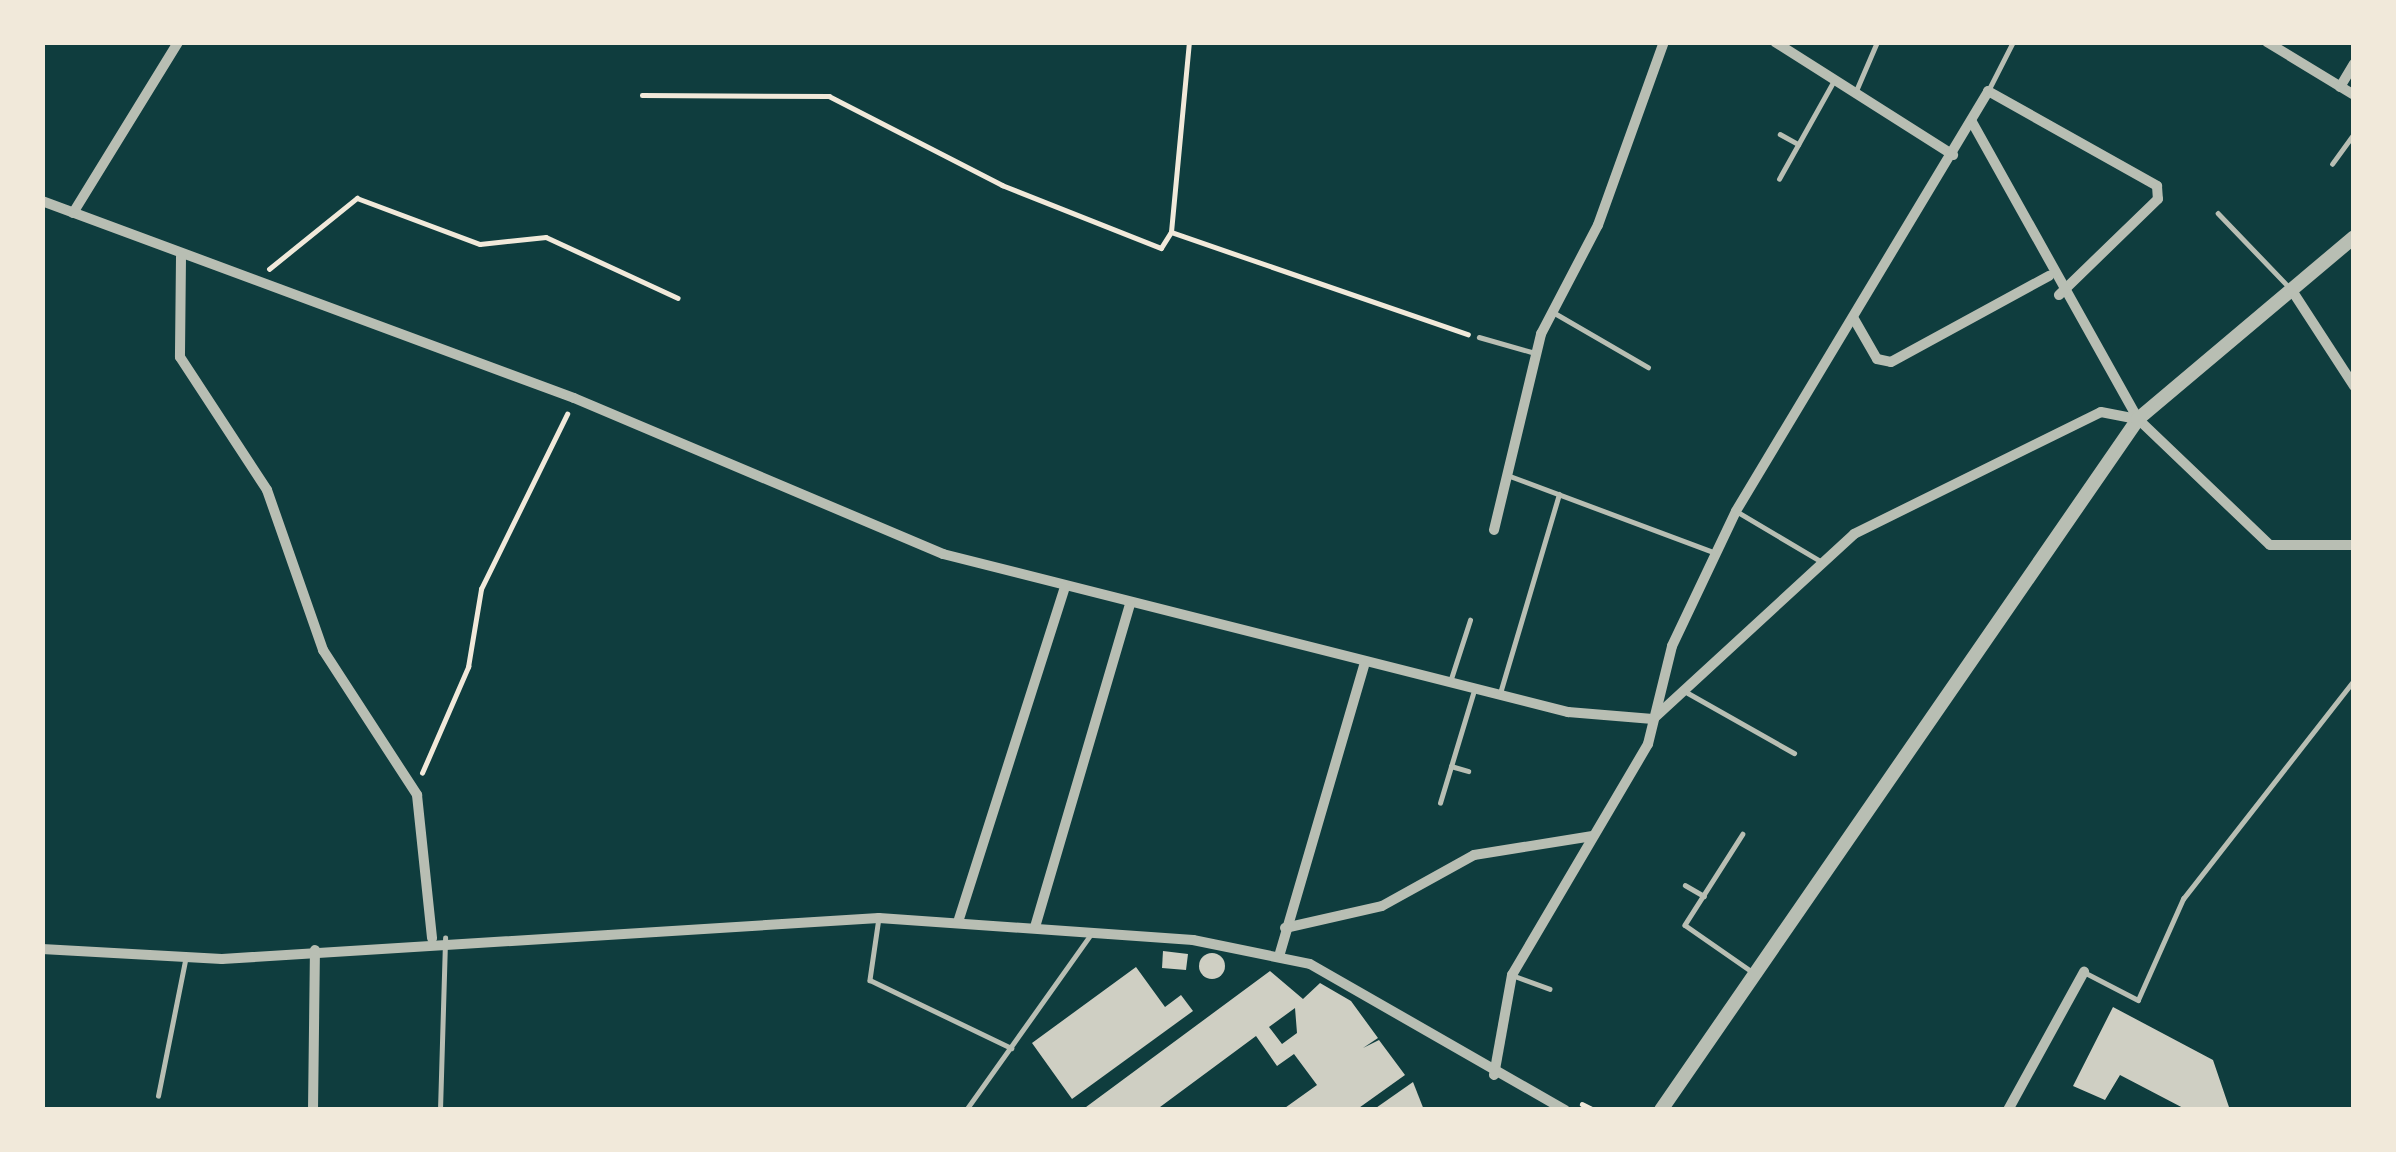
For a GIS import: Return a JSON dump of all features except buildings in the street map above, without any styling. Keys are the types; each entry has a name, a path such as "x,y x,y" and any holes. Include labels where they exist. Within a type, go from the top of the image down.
{"street":[{"path":"74,213 178,42"},
{"path":"1494,530 1535,353 1615,186 1664,42"},
{"path":"1775,42 1953,154"},
{"path":"2267,42 2354,95"},
{"path":"2340,87 2354,64"},
{"path":"1494,1075 1512,974 1594,836 1653,719 1736,511 1785,414 1854,319 1988,91 2157,186 2158,199 2059,295"},
{"path":"1972,122 2059,295 2138,419 2270,545 2354,544"},
{"path":"42,201 574,398 943,554 1473,694 1653,719 1688,693 1819,560 2077,419 2115,409 2138,419"},
{"path":"1660,1110 2138,419 2354,237"},
{"path":"181,256 180,357 267,490 323,650 414,789 438,938"},
{"path":"1854,319 1877,359 1892,362 2049,276"},
{"path":"2291,289 2354,386"},
{"path":"959,919 1065,586"},
{"path":"1035,927 1130,604"},
{"path":"1280,953 1364,666"},
{"path":"1285,928 1382,906 1474,855 1594,836"},
{"path":"42,949 185,958 438,938 879,918 959,919 1091,932 1280,953 1494,1075 1565,1110"},
{"path":"313,1110 315,950"},
{"path":"2008,1110 2084,972"}],"lane":[{"path":"1856,91 1877,42"},
{"path":"1988,91 2013,42"},
{"path":"1779,179 1835,78"},
{"path":"1780,134 1798,144"},
{"path":"2332,164 2354,134"},
{"path":"2218,213 2291,289"},
{"path":"1553,312 1648,367"},
{"path":"1479,337 1535,353"},
{"path":"1510,476 1716,553"},
{"path":"1498,698 1559,494"},
{"path":"1736,511 1819,560"},
{"path":"1449,687 1470,620"},
{"path":"2084,972 2138,1000 2182,899 2354,680"},
{"path":"1688,693 1794,753"},
{"path":"1440,803 1473,694"},
{"path":"1451,766 1468,771"},
{"path":"1743,834 1685,925 1756,974"},
{"path":"1685,885 1703,896"},
{"path":"879,918 870,980 1011,1048"},
{"path":"966,1110 1091,932"},
{"path":"438,938 440,1110"},
{"path":"158,1096 185,958"},
{"path":"1512,974 1550,989"}],"path":[{"path":"642,95 829,96 1002,185 1161,248 1172,232 1190,42"},
{"path":"256,281 357,199 480,244 546,237 678,298"},
{"path":"1172,232 1479,337"},
{"path":"414,789 468,667 482,590 574,398"}]}
